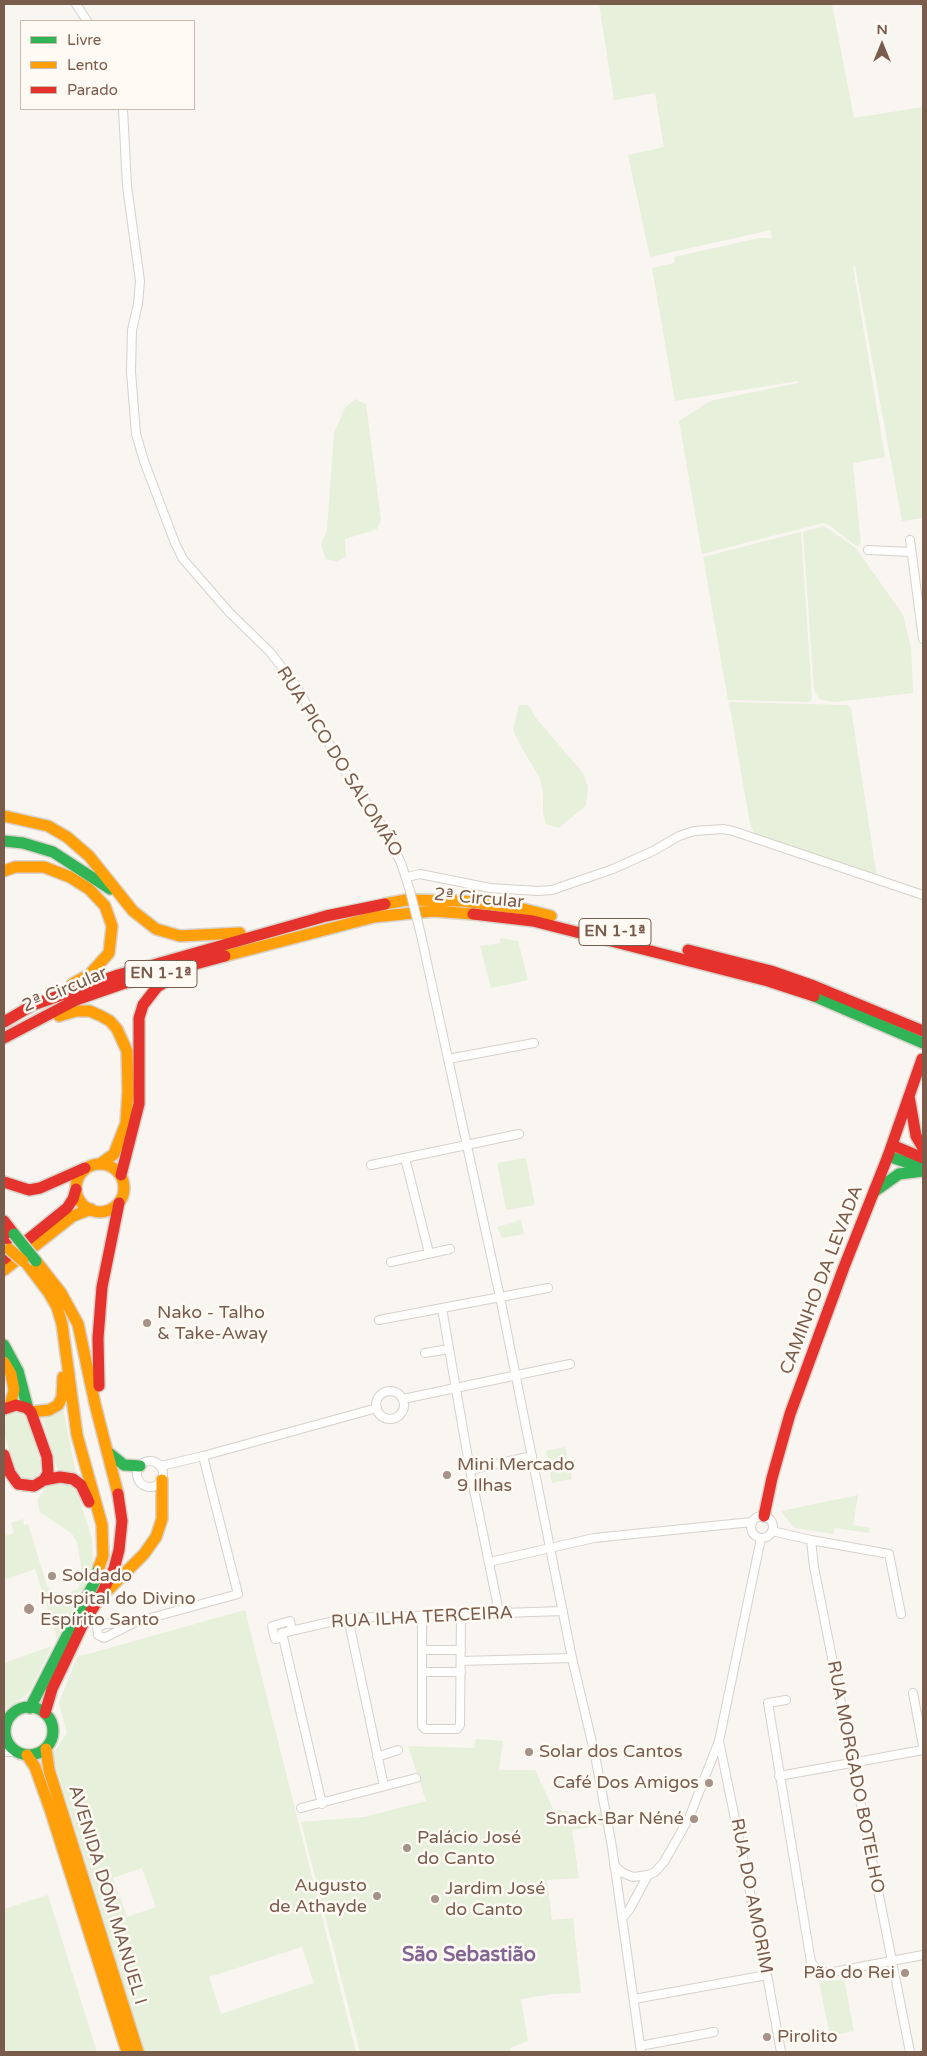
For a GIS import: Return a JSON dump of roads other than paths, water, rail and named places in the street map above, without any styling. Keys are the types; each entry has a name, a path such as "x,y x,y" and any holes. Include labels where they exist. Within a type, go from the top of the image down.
{"main road":[{"path":"4,816 48,826 67,836 90,856 133,911 150,925 170,935 230,935 307,921"},
{"path":"4,841 23,842 53,852 123,898"},
{"path":"4,871 15,867 44,867 70,877 89,889 105,906 112,926 109,953 90,974 33,1005"},
{"name":"2ª Circular","path":"4,1022 33,1005 118,975 307,921 379,904 406,900 464,901 523,909 771,971 814,986 923,1030"},
{"name":"2ª Circular","path":"7,1036 76,1000 122,984 365,919 406,912 459,911 517,919 621,942 768,981 812,996 923,1043"},
{"path":"102,1429 98,1383 98,1338 102,1287 119,1203 124,1190 122,1175 139,1104 138,1034 139,1018 144,1005 157,987 170,979 282,945 296,937"},
{"path":"4,1182 20,1188 40,1188 100,1164 114,1154 126,1123 128,1062 127,1051 117,1029 110,1021 90,1011 76,1011 64,1014 7,1036"},
{"name":"CAMINHO DA LEVADA","path":"764,1516 772,1478 790,1414 844,1267 890,1151 922,1059"},
{"path":"909,1096 916,1136 923,1148"},
{"path":"890,1151 923,1158"},
{"path":"890,1151 923,1170"},
{"path":"100,1164 114,1169 122,1175"},
{"path":"7,1243 67,1208 74,1199 79,1178 87,1168"},
{"path":"875,1191 899,1174 923,1170"},
{"path":"76,1189 81,1202 91,1209 103,1211 119,1203"},
{"path":"4,1270 73,1216 91,1209"},
{"path":"4,1221 7,1243 27,1261 57,1307 62,1324 77,1435 102,1525 103,1556 94,1583 30,1708"},
{"path":"7,1243 61,1293 78,1324 117,1488 122,1521 119,1550 114,1570 102,1596 84,1624 52,1689 45,1713"},
{"path":"4,1345 18,1371 29,1411 47,1457 48,1473 44,1480"},
{"path":"4,1362 10,1374 14,1390 7,1408 23,1406 29,1411 49,1410 58,1405 62,1397 62,1354 66,1350"},
{"path":"109,1453 124,1465 140,1466"},
{"path":"4,1455 10,1473 18,1484 34,1486 44,1480 67,1478 81,1484 90,1504 103,1556"},
{"path":"102,1596 144,1554 156,1537 162,1519 163,1478"},
{"path":"30,1708 45,1713 53,1727 51,1742 46,1748 40,1752 22,1753 11,1747 5,1733 6,1725 15,1712 30,1708"},
{"name":"AVENIDA DOM MANUEL I","path":"46,1748 49,1770 138,2052"},
{"name":"AVENIDA DOM MANUEL I","path":"22,1753 35,1767 51,1812 127,2052"}],"street":[{"path":"76,4 87,20"},
{"name":"RUA PICO DO SALOMÃO","path":"123,110 127,186 140,280 138,304 132,330 131,372 136,434 144,461 175,543 183,559 229,612 270,652 295,684 344,770 385,830 407,877 500,1297 552,1548 572,1658 595,1755 622,1918 640,2049"},
{"path":"910,540 923,639"},
{"path":"868,550 911,552"},
{"path":"407,877 420,874 490,888 552,890 613,869 653,851 679,836 694,831 723,829 733,830 923,895"},
{"path":"448,1059 534,1043"},
{"path":"370,1165 519,1134"},
{"path":"405,1158 429,1254"},
{"path":"391,1262 450,1249"},
{"path":"379,1320 548,1288"},
{"path":"442,1308 470,1470 499,1612"},
{"path":"425,1353 449,1349"},
{"path":"403,1399 570,1364"},
{"path":"384,1392 400,1394 403,1399 402,1412 395,1418 382,1416 377,1408 378,1399 384,1392"},
{"path":"182,1462 154,1486 143,1485 137,1475 140,1466 144,1462 153,1461 161,1466 182,1462 377,1408"},
{"path":"136,1622 238,1594 203,1456"},
{"path":"470,1470 532,1456"},
{"path":"161,1466 163,1478"},
{"path":"758,1516 764,1516 771,1522 772,1531 768,1536 761,1538 753,1534 751,1528 752,1522 758,1516"},
{"path":"489,1562 594,1538 752,1522"},
{"path":"772,1531 890,1554 901,1614"},
{"path":"614,1866 623,1873 633,1877 655,1872 664,1862 689,1818 718,1741 761,1538"},
{"name":"RUA MORGADO BOTELHO","path":"811,1540 814,1567 910,2052"},
{"name":"RUA ILHA TERCEIRA","path":"282,1635 292,1630 348,1618 564,1611"},
{"path":"422,1616 423,1728 459,1728 461,1614"},
{"path":"348,1618 384,1786"},
{"path":"292,1630 290,1621 272,1626 275,1639 282,1635 322,1804"},
{"path":"422,1650 461,1650"},
{"path":"461,1661 572,1658"},
{"path":"422,1672 461,1672"},
{"path":"913,1693 923,1746"},
{"path":"786,1700 768,1703 804,1923 814,1966 817,1970 828,1973 923,1955"},
{"name":"RUA DO AMORIM","path":"718,1741 767,1975 781,2052"},
{"path":"377,1757 398,1750"},
{"path":"780,1776 923,1750"},
{"path":"4,1752 22,1753"},
{"path":"301,1808 416,1778"},
{"path":"622,1918 629,1910 648,1875"},
{"path":"634,1999 767,1975"},
{"path":"640,2049 714,2032"}],"place":[{"name":"Nako - Talho & Take-Away","path":"147,1323"},
{"name":"Mini Mercado 9 Ilhas","path":"447,1475"},
{"name":"Soldado","path":"52,1576"},
{"name":"Hospital do Divino Espírito Santo","path":"29,1609"},
{"name":"Solar dos Cantos","path":"529,1752"},
{"name":"Café Dos Amigos","path":"709,1783"},
{"name":"Snack-Bar Néné","path":"694,1819"},
{"name":"Palácio José do Canto","path":"407,1848"},
{"name":"Augusto de Athayde","path":"377,1896"},
{"name":"Jardim José do Canto","path":"435,1899"},
{"name":"Pão do Rei","path":"905,1973"},
{"name":"Pirolito","path":"767,2037"}],"district":[{"name":"São Sebastião","path":"469,1956"}]}
